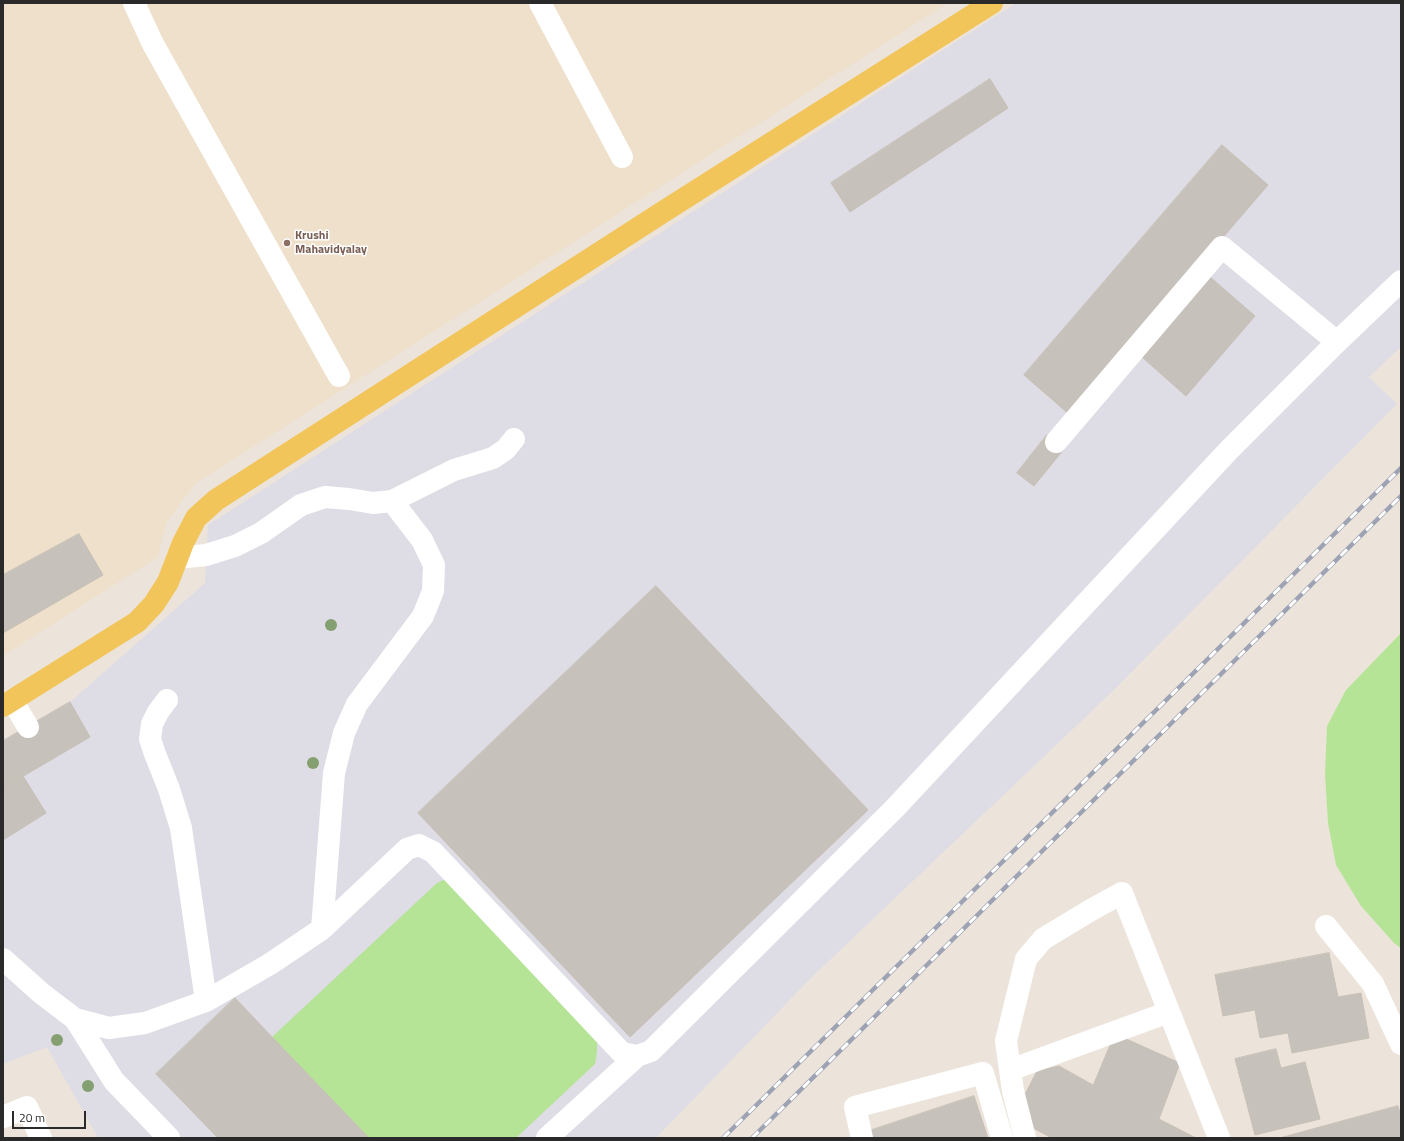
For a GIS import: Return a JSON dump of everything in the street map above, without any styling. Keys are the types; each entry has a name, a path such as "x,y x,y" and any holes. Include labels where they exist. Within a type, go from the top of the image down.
{"main road":[{"path":"7,703 137,622 158,599 168,582 177,558 196,518 216,500 992,3"}],"street":[{"path":"134,3 157,51 339,376"},
{"path":"540,3 622,157"},
{"path":"1056,442 1222,247 1337,342"},
{"path":"547,1138 637,1056 651,1051 895,808 1230,450 1337,342 1401,281"},
{"path":"177,558 206,556 235,546 261,533 300,505 325,497 373,503 392,501 454,470 493,458 506,449 514,439"},
{"path":"322,929 334,773 344,733 357,704 423,616 433,591 434,565 422,540 392,501"},
{"path":"167,700 158,712 152,724 150,739 154,754 169,789 181,828 206,1001"},
{"path":"7,703 28,727"},
{"path":"75,1019 109,1028 145,1023 206,1001 270,964 322,929 407,849 419,845 433,852 622,1053 637,1056"},
{"path":"1026,1138 1013,1091 1006,1041 1026,959 1043,939 1122,893 1219,1138"},
{"path":"1326,926 1373,984 1401,1044"},
{"path":"3,959 41,993 75,1019 114,1081 169,1138"},
{"path":"1010,1070 1169,1012"},
{"path":"862,1138 854,1107 983,1073 1002,1138"},
{"path":"3,1116 27,1107 41,1138"}],"shaded area":[{"name":"Krushi Mahavidyalay","path":"3,3 948,3 195,484 167,522 158,557 3,656"},
{"path":"1016,3 1401,3 1401,347 1369,377 1397,404 1113,691 812,977 656,1138 98,1138 47,1047 3,1064 3,741 70,702 205,583 208,525"}],"green space":[{"path":"1401,633 1401,948 1394,943 1361,906 1336,865 1328,823 1325,774 1327,726 1346,690"},
{"path":"443,880 452,882 597,1040 595,1064 516,1138 369,1138 272,1037 437,883"}],"building":[{"path":"990,79 1008,108 850,212 831,183"},
{"path":"1222,145 1268,185 1070,415 1024,375"},
{"path":"1210,277 1255,316 1186,396 1142,357"},
{"path":"1047,435 1064,449 1034,486 1017,473"},
{"path":"79,534 103,575 3,633 3,575"},
{"path":"656,586 868,810 630,1037 418,813"},
{"path":"70,702 90,737 3,788 3,741"},
{"path":"23,776 46,813 3,840 3,788"},
{"path":"1329,953 1338,997 1361,993 1369,1038 1292,1053 1288,1033 1260,1038 1255,1010 1223,1016 1215,975"},
{"path":"235,998 369,1138 218,1138 156,1074"},
{"path":"1115,1034 1180,1063 1159,1119 1196,1138 1052,1138 1031,1127 1020,1104 1037,1071 1059,1066 1093,1085"},
{"path":"1276,1049 1281,1068 1305,1062 1320,1119 1255,1135 1235,1059"},
{"path":"974,1096 988,1138 871,1138 869,1131"},
{"path":"1398,1106 1401,1116 1401,1138 1280,1138"}],"railway":[{"path":"723,1138 1401,468"},
{"path":"752,1138 1401,496"}],"place":[{"name":"Krushi Mahavidyalay","path":"287,243"}]}
